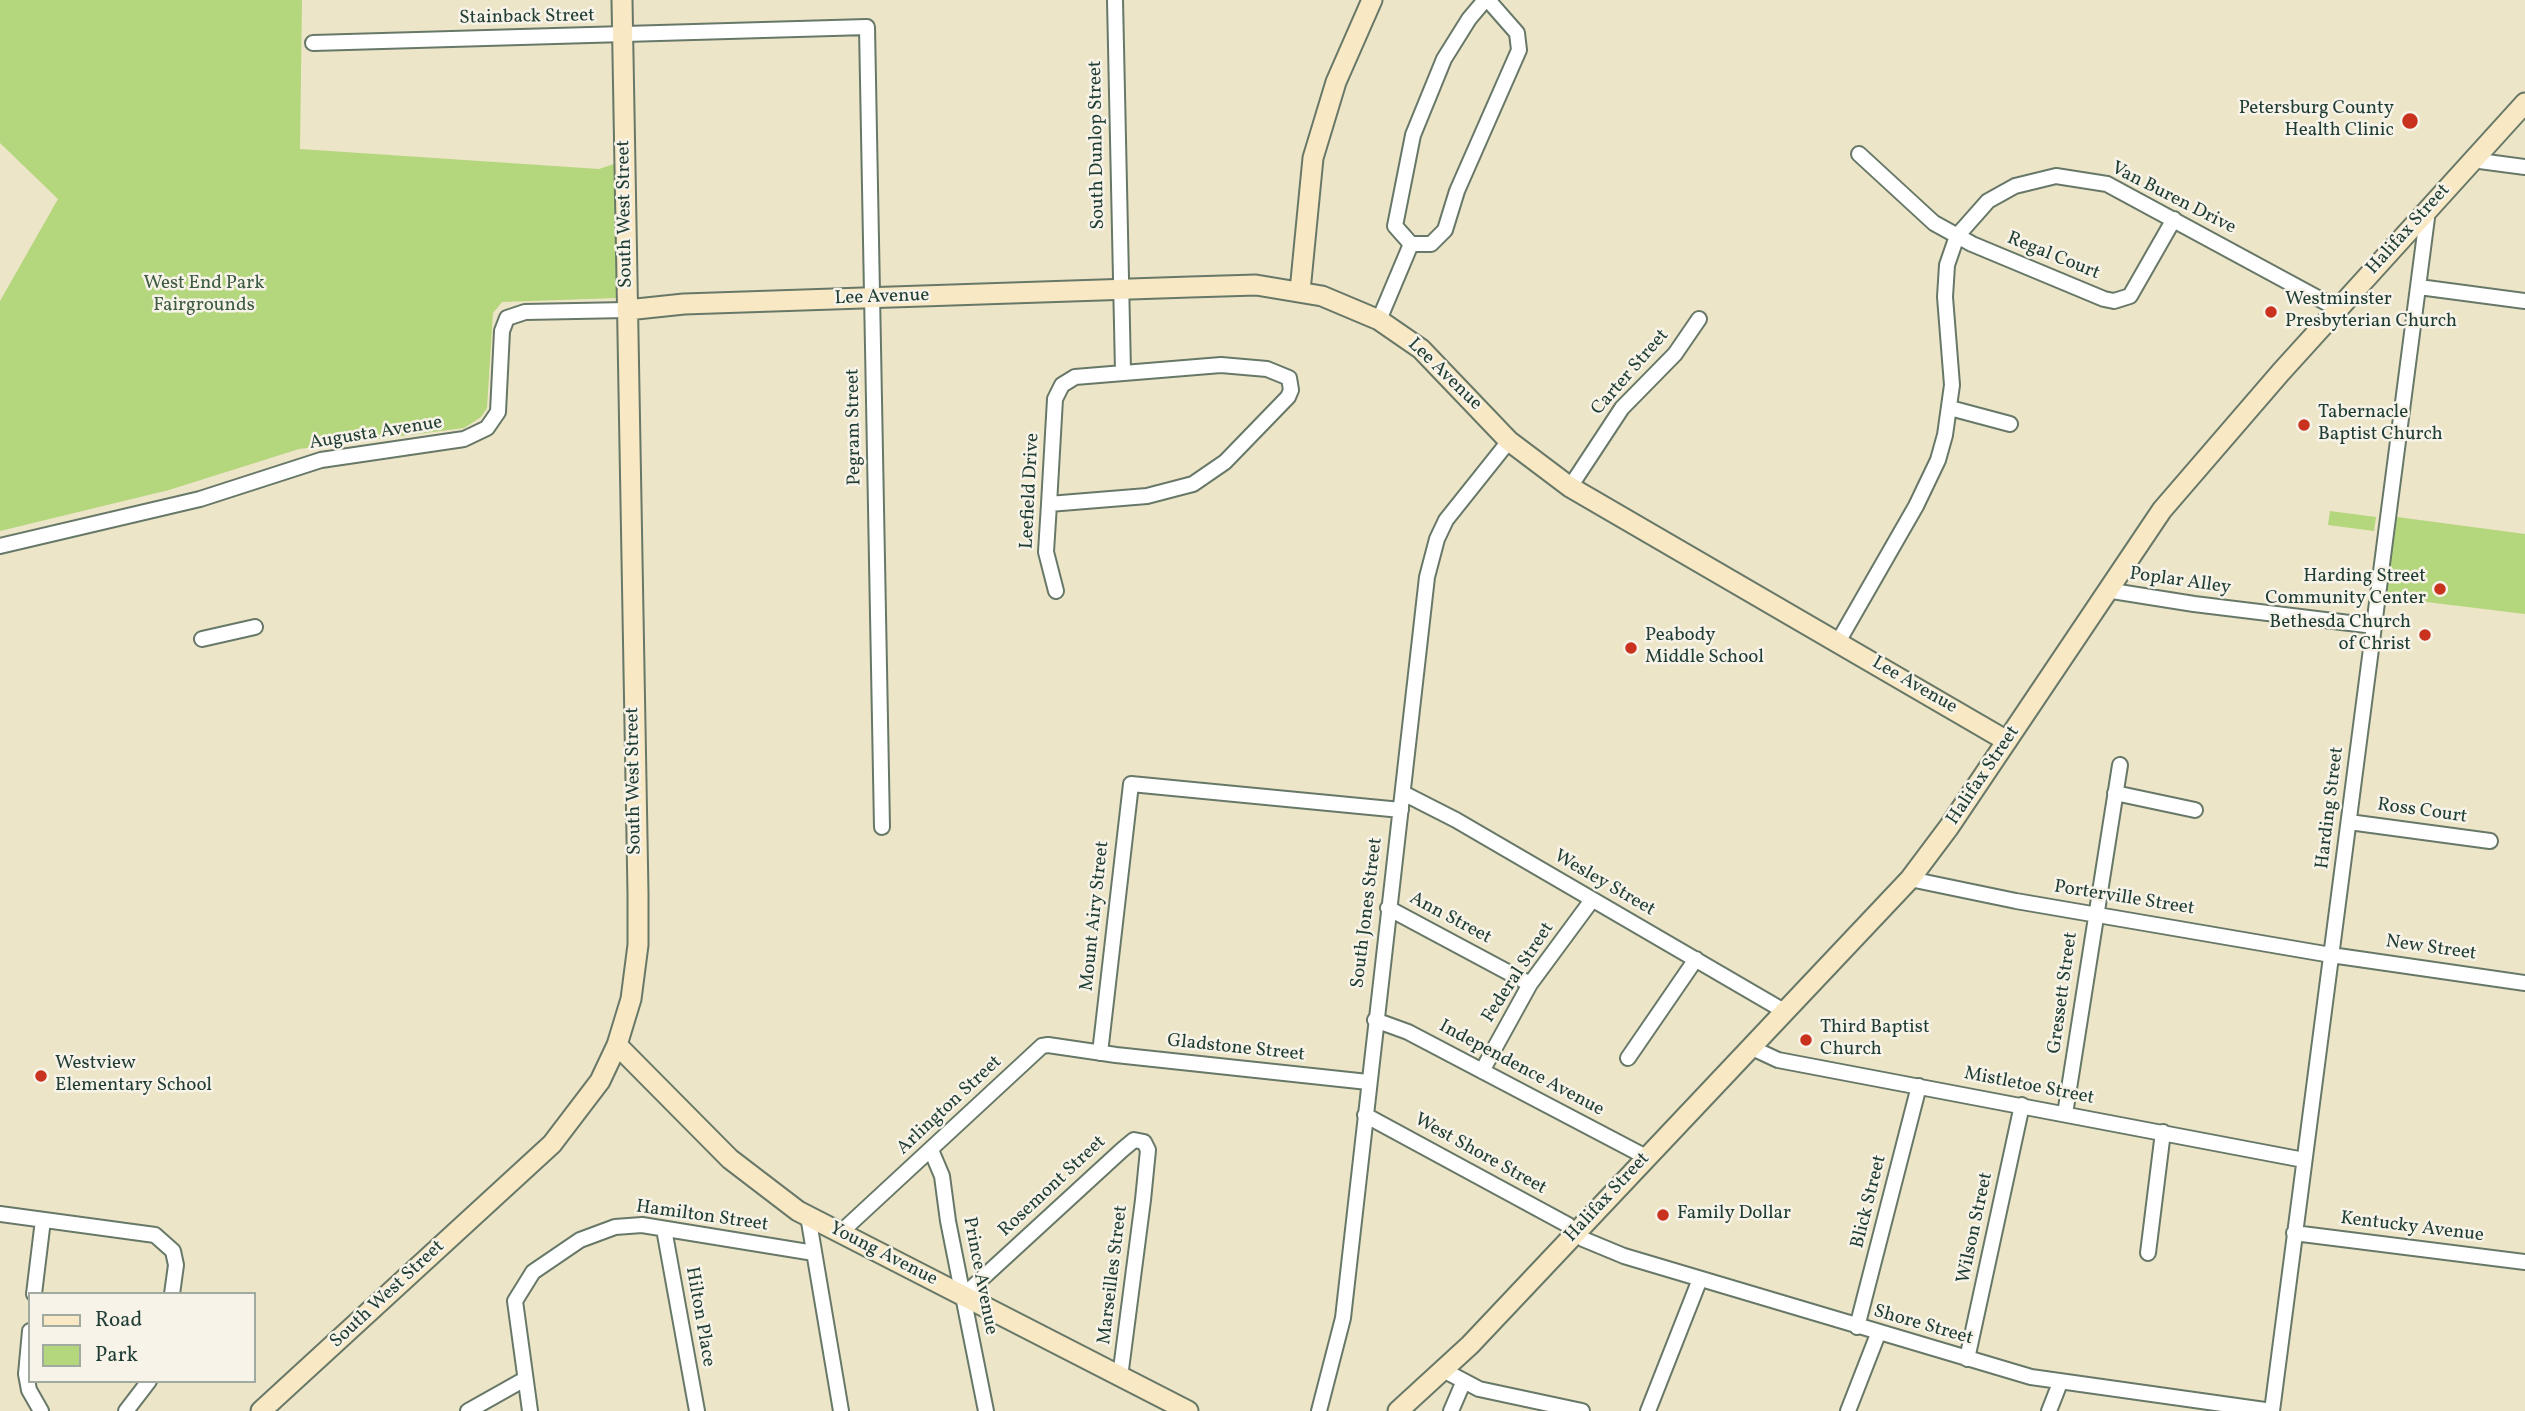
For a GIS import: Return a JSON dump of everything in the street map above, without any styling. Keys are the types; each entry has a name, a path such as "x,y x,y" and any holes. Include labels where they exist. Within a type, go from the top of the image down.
{"street":[{"name":"South West Street","path":"261,1411 552,1144 592,1094 617,1045 631,999 638,946 622,0"},
{"name":"South Dunlop Street","path":"1115,0 1123,371"},
{"path":"1300,291 1313,158 1336,82 1372,0"},
{"path":"1486,0 1517,33 1520,50 1457,191 1445,230 1431,244 1410,244 1395,226 1413,135 1444,59 1486,0"},
{"name":"Stainback Street","path":"313,43 867,27"},
{"name":"Pegram Street","path":"867,27 882,827"},
{"name":"Halifax Street","path":"1398,1411 1443,1370 1576,1232 1910,878 2007,741 2106,590 2181,487 2525,103"},
{"name":"Regal Court","path":"1858,154 1923,215 1958,236 1996,255 2114,301 2125,300 2132,294 2174,219"},
{"path":"2472,160 2525,167"},
{"name":"Van Buren Drive","path":"1838,642 1928,484 1945,435 1951,408 1952,354 1945,283 1951,248 1988,201 2015,186 2056,176 2107,184 2338,309"},
{"name":"Harding Street","path":"2272,1411 2428,209"},
{"path":"1378,320 1410,244"},
{"name":"Lee Avenue","path":"627,310 684,304 1256,285 1300,291 1353,308 1378,320 1443,368 1509,441 1570,487 2007,741"},
{"path":"2419,287 2525,301"},
{"name":"Augusta Avenue","path":"0,546 200,499 321,460 472,436 487,428 498,412 502,331 508,318 525,312 627,310"},
{"name":"Carter Street","path":"1570,487 1622,408 1675,354 1699,319"},
{"path":"1049,504 1147,496 1178,490 1209,474 1292,390 1289,378 1273,370 1221,365 1123,371"},
{"name":"Leefield Drive","path":"1056,591 1047,559 1057,391 1074,377 1123,371"},
{"path":"1951,408 2010,424"},
{"name":"South Jones Street","path":"1319,1411 1343,1318 1364,1115 1430,559 1437,539 1455,506 1509,441"},
{"name":"Poplar Alley","path":"2106,590 2374,626"},
{"path":"202,639 256,627"},
{"name":"Gressett Street","path":"2065,1114 2119,765"},
{"name":"Mount Airy Street","path":"1100,1053 1131,784 1401,810"},
{"name":"Wesley Street","path":"1403,793 1456,820 1784,1011"},
{"path":"2115,793 2195,810"},
{"name":"Ross Court","path":"2349,822 2490,841"},
{"name":"Porterville Street","path":"1910,878 2331,955"},
{"name":"Federal Street","path":"1482,1071 1530,984 1592,900"},
{"name":"Ann Street","path":"1388,908 1530,984"},
{"name":"New Street","path":"2331,955 2525,983"},
{"path":"1628,1058 1696,959"},
{"name":"Independence Avenue","path":"1375,1020 1408,1032 1646,1157"},
{"name":"Young Avenue","path":"617,1045 730,1159 808,1216 1120,1377 1175,1409"},
{"name":"Arlington Street","path":"840,1233 1042,1046 1100,1053"},
{"name":"Mistletoe Street","path":"1750,1047 1778,1060 2304,1160"},
{"name":"Gladstone Street","path":"1100,1053 1368,1082"},
{"name":"Blick Street","path":"1857,1327 1919,1086"},
{"name":"Wilson Street","path":"1967,1359 2022,1105"},
{"name":"West Shore Street","path":"1364,1115 1455,1161 1576,1232"},
{"path":"2148,1253 2163,1132"},
{"name":"Rosemont Street","path":"964,1296 1134,1140 1140,1140 1147,1146 1145,1179"},
{"name":"Prince Avenue","path":"931,1150 942,1176 986,1411"},
{"name":"Marseilles Street","path":"1120,1377 1145,1179"},
{"path":"0,1213 155,1235 163,1239 173,1251 176,1260 172,1292"},
{"path":"808,1216 841,1411"},
{"path":"34,1292 43,1220"},
{"name":"Hamilton Street","path":"530,1411 514,1310 518,1292 533,1272 597,1232 626,1225 814,1253"},
{"name":"Hilton Place","path":"664,1229 697,1411"},
{"name":"Shore Street","path":"1576,1232 1596,1245 1700,1279 1878,1334 2060,1383 2272,1411"},
{"name":"Kentucky Avenue","path":"2294,1233 2525,1262"},
{"path":"1648,1411 1700,1279"},
{"path":"1848,1411 1878,1334"},
{"path":"28,1352 26,1374 29,1390 41,1411"},
{"path":"1443,1370 1463,1383 1582,1411"},
{"path":"468,1411 525,1379"},
{"path":"126,1411 147,1383"},
{"path":"1451,1411 1463,1383"},
{"path":"2049,1411 2060,1383"}],"green space":[{"name":"West End Park Fairgrounds","path":"0,0 302,0 300,149 599,169 614,164 617,298 502,302 493,313 487,408 481,417 464,428 299,449 169,490 0,531 0,301 58,199 0,143"},
{"path":"2330,511 2376,517 2374,531 2328,525"},
{"path":"2397,517 2525,534 2525,614 2385,597"}],"place":[{"name":"Petersburg County Health Clinic","path":"2410,121"},
{"name":"Westminster Presbyterian Church","path":"2271,312"},
{"name":"Tabernacle Baptist Church","path":"2304,425"},
{"name":"Harding Street Community Center","path":"2440,589"},
{"name":"Bethesda Church of Christ","path":"2425,635"},
{"name":"Peabody Middle School","path":"1631,648"},
{"name":"Third Baptist Church","path":"1806,1040"},
{"name":"Westview Elementary School","path":"41,1076"},
{"name":"Family Dollar","path":"1663,1215"}]}
